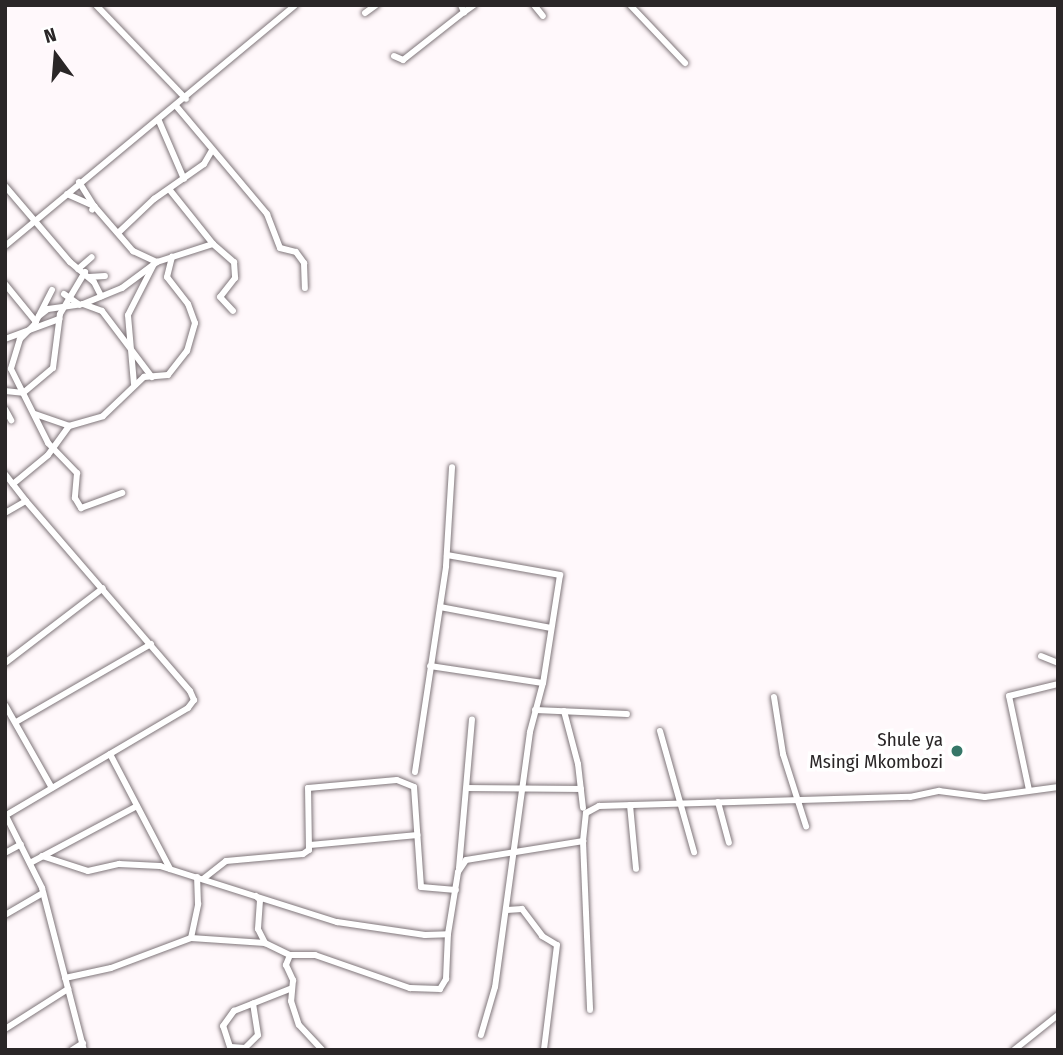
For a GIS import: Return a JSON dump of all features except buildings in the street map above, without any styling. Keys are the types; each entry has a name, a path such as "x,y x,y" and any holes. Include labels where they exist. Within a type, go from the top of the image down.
{"street":[{"path":"96,5 187,99"},
{"path":"5,246 79,182 187,99 295,5"},
{"path":"365,13 376,5"},
{"path":"394,56 403,60 463,9 474,5"},
{"path":"534,5 543,16"},
{"path":"630,5 685,63"},
{"path":"177,107 267,214 279,248 296,252 304,263 308,271 305,288"},
{"path":"159,121 184,179"},
{"path":"118,233 169,189 204,164 212,150"},
{"path":"79,182 93,208 139,257 155,264"},
{"path":"5,186 84,273 101,296"},
{"path":"169,189 213,243 234,262 235,278 220,298 233,311"},
{"path":"67,194 93,208"},
{"path":"45,307 64,310 81,305 155,264 213,243"},
{"path":"5,391 23,393 53,368 59,319 68,296 81,279 92,257"},
{"path":"13,484 69,426 103,416 134,384 152,377 168,375 187,351 195,323 188,304 167,277 172,257"},
{"path":"134,384 128,315 155,264"},
{"path":"84,273 105,276"},
{"path":"5,284 37,319"},
{"path":"52,290 45,307 24,335 7,366 52,446 77,473 75,498 81,508 122,493"},
{"path":"68,296 81,305 102,311 152,377"},
{"path":"5,339 24,335 59,319"},
{"path":"5,409 11,420"},
{"path":"35,414 69,426"},
{"path":"415,772 447,555 452,467"},
{"path":"5,474 151,644 194,700 188,708 6,814 43,893 84,1047 72,1050"},
{"path":"5,513 26,501"},
{"path":"447,555 560,575 543,683 535,710 494,995 481,1035"},
{"path":"5,663 103,588"},
{"path":"440,607 551,628"},
{"path":"16,722 151,644"},
{"path":"1041,656 1058,663"},
{"path":"430,666 543,683"},
{"path":"1029,789 1008,699 1058,684"},
{"path":"774,697 783,754 806,826"},
{"path":"5,705 52,788"},
{"path":"535,710 627,714"},
{"path":"564,711 583,808"},
{"path":"65,978 111,968 191,938 265,943 290,955 315,955 410,988 440,989 446,979 448,934 456,890 472,720"},
{"path":"660,731 694,852"},
{"path":"110,754 170,869"},
{"path":"200,878 226,861 303,855 310,845 308,788 341,783 408,782 414,787 418,835 416,878 421,887 456,890"},
{"path":"590,1010 583,841 589,809 680,803 910,797 939,791 985,797 1058,787"},
{"path":"467,788 581,789"},
{"path":"718,802 730,843"},
{"path":"630,805 636,869"},
{"path":"30,863 137,806"},
{"path":"310,845 418,835"},
{"path":"458,872 466,860 583,841"},
{"path":"5,853 21,844"},
{"path":"42,856 88,872 119,864 170,869 369,928 448,934"},
{"path":"191,938 200,878"},
{"path":"5,915 43,893"},
{"path":"254,895 260,900 258,929 265,943"},
{"path":"507,909 522,909 542,936 557,945 544,1050"},
{"path":"290,955 286,965 293,980 299,1025 322,1050"},
{"path":"253,1003 258,1035 245,1048 231,1049 223,1026 234,1010 292,988"},
{"path":"5,1029 68,989"},
{"path":"1014,1050 1058,1014"}],"place":[{"name":"Shule ya Msingi Mkombozi","path":"957,751"}]}
